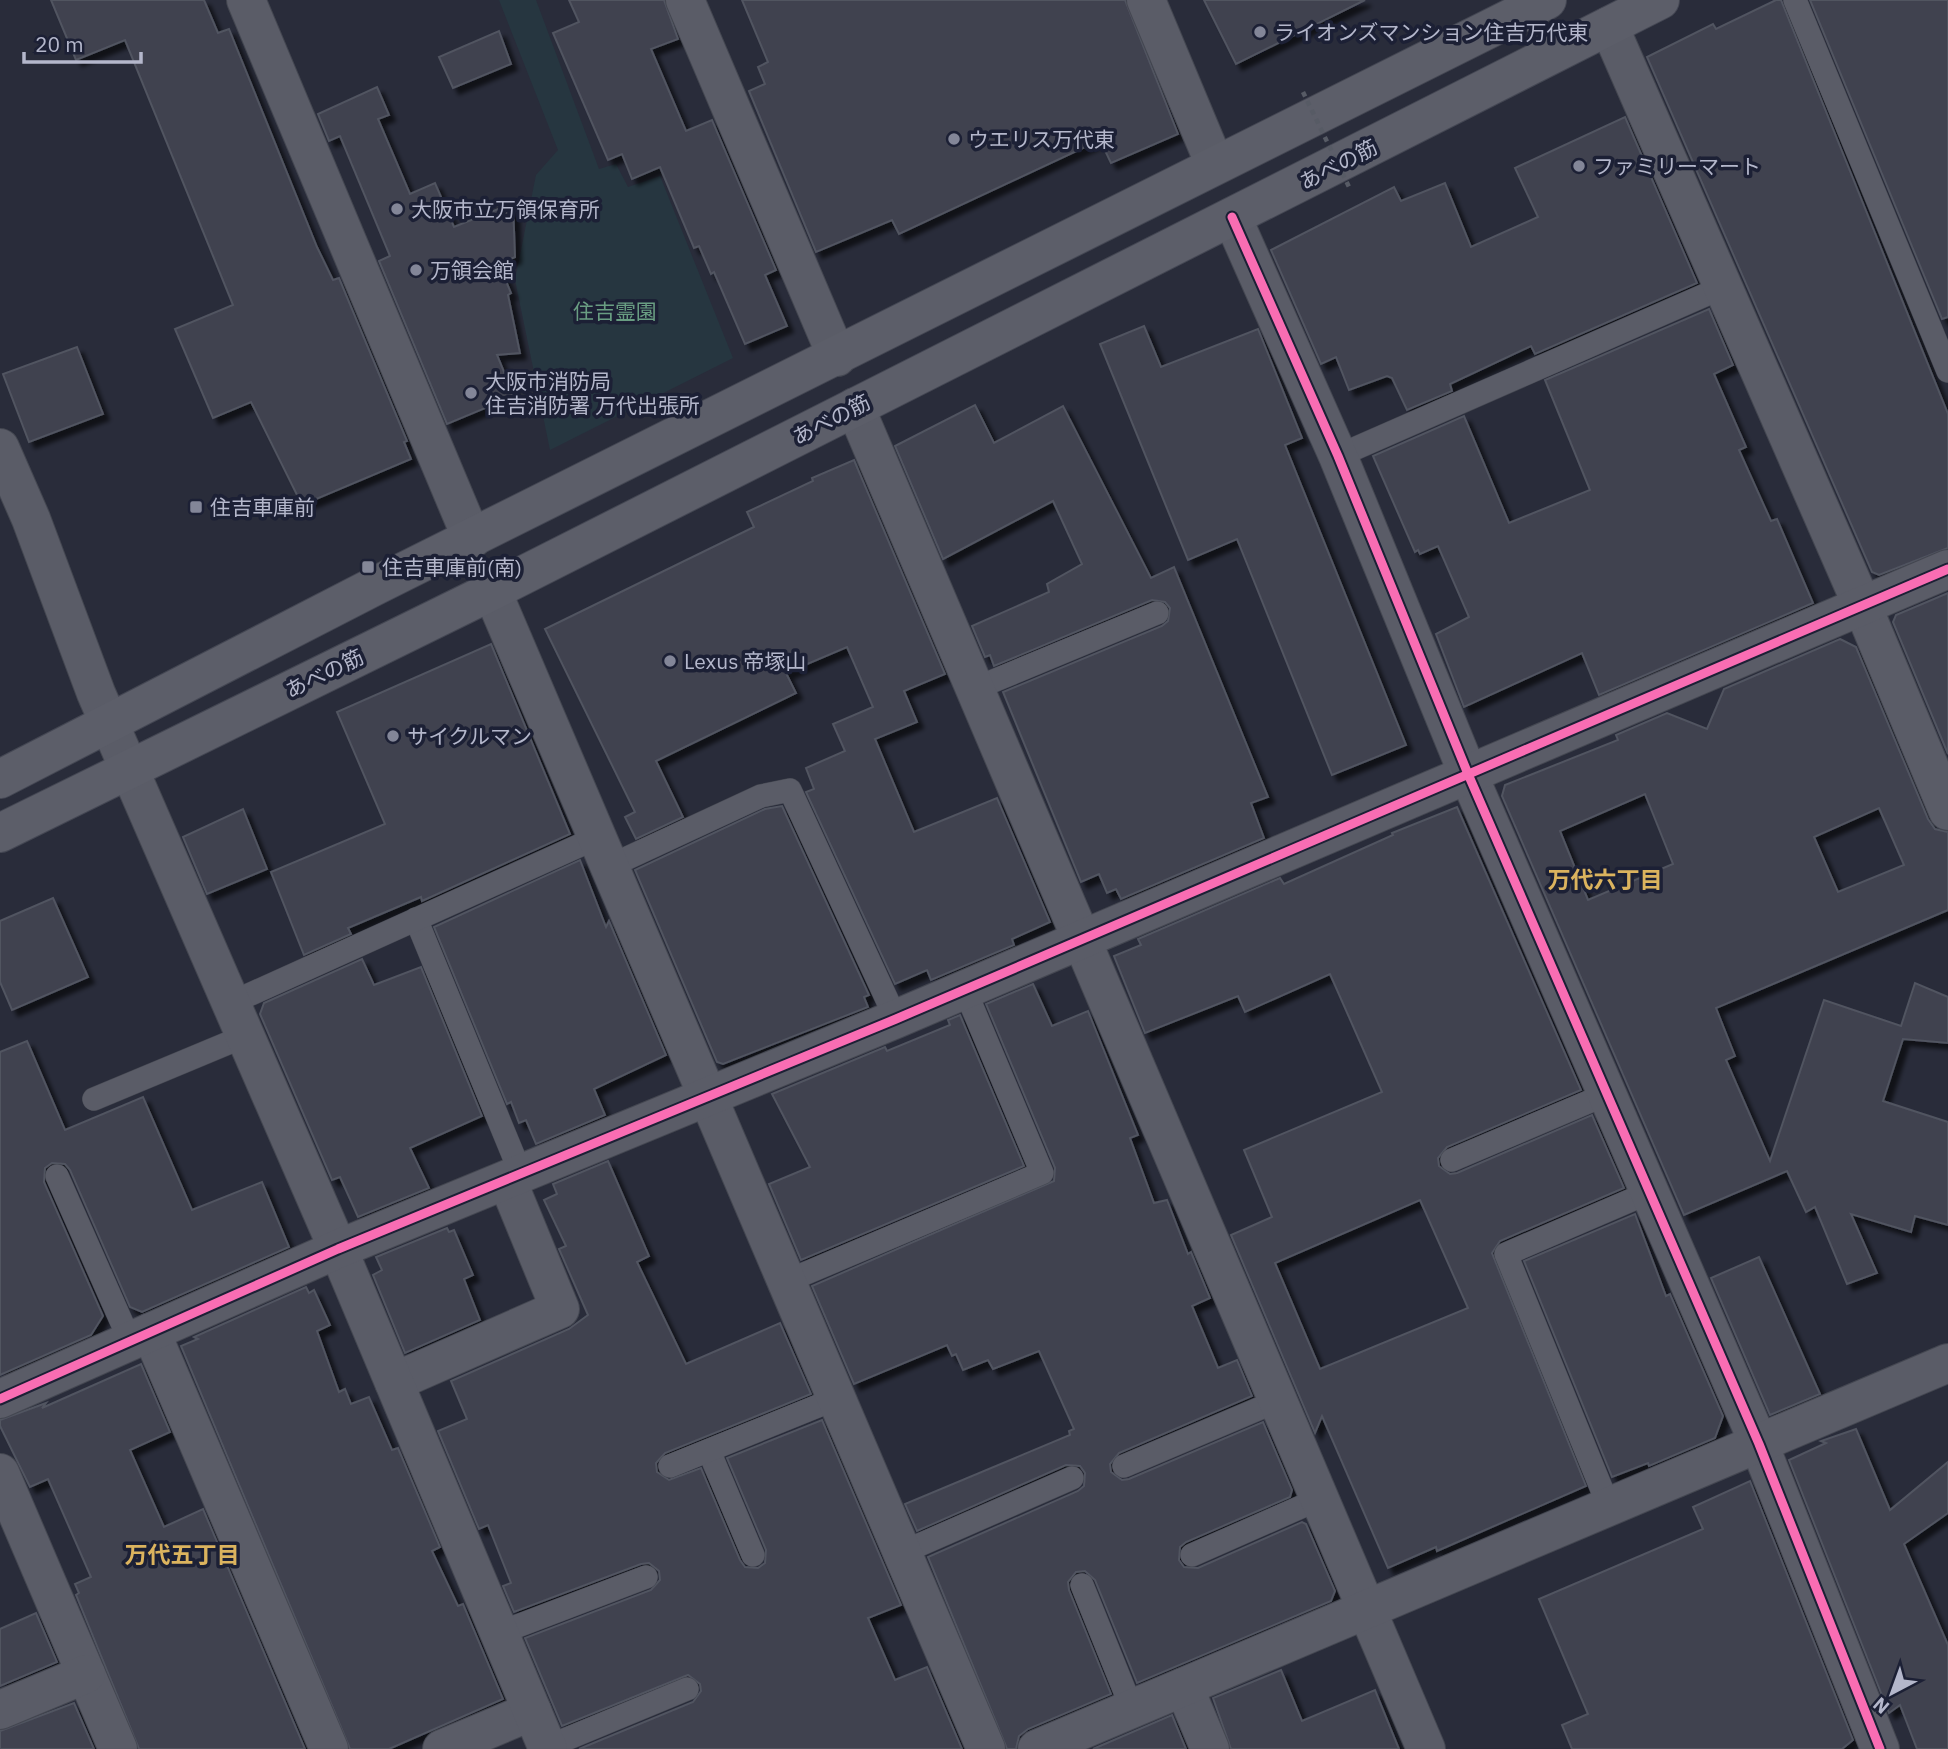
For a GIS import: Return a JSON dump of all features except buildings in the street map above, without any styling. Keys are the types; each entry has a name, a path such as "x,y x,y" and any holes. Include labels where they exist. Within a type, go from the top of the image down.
{"main road":[{"path":"0,779 1547,0"},
{"name":"あべの筋","path":"0,834 492,591 1660,0"}],"street":[{"path":"246,0 472,539"},
{"path":"685,0 837,357"},
{"path":"1146,0 1215,165"},
{"path":"1609,26 1721,288 1863,605 1948,811"},
{"path":"1231,217 1338,456 1468,774 1759,1444 1880,1749"},
{"path":"855,407 1079,939 1426,1749"},
{"path":"0,448 110,725 338,1249 548,1748"},
{"path":"0,1399 338,1249 965,990 1948,569"},
{"path":"492,591 706,1098 986,1749"},
{"path":"394,1381 560,1309 514,1177"},
{"path":"140,1337 329,1749"},
{"path":"1037,1749 1948,1363"},
{"path":"0,1473 118,1749"},
{"path":"0,1710 86,1674"},
{"path":"1184,1687 1210,1749"},
{"path":"442,1749 532,1711"}],"lane":[{"path":"1795,0 1948,371"},
{"path":"1338,456 1721,288"},
{"path":"974,689 1157,613"},
{"path":"94,1099 416,919 761,796 790,790 896,1019"},
{"path":"416,919 514,1177"},
{"path":"785,1282 1042,1173 965,990"},
{"path":"1452,1160 1607,1094"},
{"path":"57,1176 140,1337"},
{"path":"1609,1507 1506,1254 1650,1192"},
{"path":"670,1466 835,1399"},
{"path":"1124,1466 1277,1401"},
{"path":"709,1451 753,1555"},
{"path":"901,1553 1072,1478"},
{"path":"1192,1555 1319,1499"},
{"path":"499,1633 646,1577"},
{"path":"1082,1585 1132,1709"},
{"path":"548,1748 687,1689"}],"path":[{"path":"1303,92 1350,189"}],"green space":[{"name":"住吉霊園","path":"499,0 536,0 599,169 616,164 628,187 660,176 733,358 550,450 515,280 536,175 558,150"}],"cycle path":[{"path":"1232,217 1338,456 1468,774 1759,1444 1880,1749"},
{"path":"0,1399 338,1249 896,1019 1948,569"}],"place":[{"name":"ライオンズマンション住吉万代東","path":"1260,32"},
{"name":"ウエリス万代東","path":"954,139"},
{"name":"ファミリーマート","path":"1579,166"},
{"name":"大阪市立万領保育所","path":"397,209"},
{"name":"万領会館","path":"416,270"},
{"name":"大阪市消防局 住吉消防署 万代出張所","path":"471,393"},
{"name":"住吉車庫前","path":"196,507"},
{"name":"住吉車庫前(南)","path":"368,567"},
{"name":"Lexus 帝塚山","path":"670,661"},
{"name":"サイクルマン","path":"393,736"}],"district":[{"name":"万代六丁目","path":"1605,879"},
{"name":"万代五丁目","path":"182,1554"}]}
